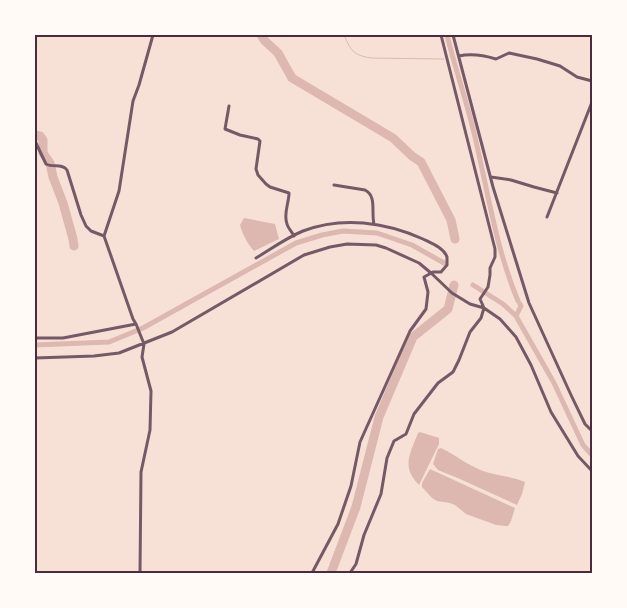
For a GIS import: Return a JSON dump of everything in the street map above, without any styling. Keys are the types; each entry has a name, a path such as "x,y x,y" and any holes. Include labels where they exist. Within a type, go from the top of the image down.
{"street":[{"path":"140,573 141,472 150,430 151,391 142,357 143,342 104,236 119,190 133,101 153,35"},
{"path":"350,573 356,564 364,535 381,494 387,458 394,441 406,434 414,414 420,406 438,383 453,372 470,332 481,318 484,308 480,298 487,290 490,268 496,257 441,35"},
{"path":"453,35 490,176 530,303 571,395 586,424 592,431"},
{"path":"459,56 469,53 496,59 509,52 560,66 577,77 592,82"},
{"path":"547,217 592,102"},
{"path":"229,106 225,129 260,141 256,169 258,175 270,187 289,193 286,220 294,236"},
{"path":"35,141 46,164 65,167 86,226 91,231 104,236"},
{"path":"490,176 557,193"},
{"path":"334,185 370,192 373,199 372,214 374,224"},
{"path":"256,258 304,231 350,222 374,224 401,230 440,248 448,258 448,265 441,272 431,273 424,277 428,292 426,309 410,331 360,442 351,486 338,524 312,573"},
{"path":"35,358 94,356 119,353 172,332 304,255 347,244 386,248 419,263 452,292 470,304 484,308 500,319 516,337 531,365 551,412 578,456 592,471"},
{"path":"35,338 64,338 136,324"}],"shaded area":[{"path":"244,218 275,224 279,239 254,251 249,245 240,225"},
{"path":"420,432 439,438 439,444 419,485 410,472 409,460 412,447"},
{"path":"441,448 483,471 525,482 517,505 438,470 433,464 438,449"},
{"path":"430,469 515,508 508,526 496,525 466,514 455,505 432,498 422,487 422,483"}],"waterway":[{"path":"261,35 278,53 292,78 393,138 421,162 451,220 455,239"},
{"path":"344,35 353,51 365,57 444,59"},
{"path":"447,35 474,132 504,263 518,301"},
{"path":"35,135 40,136 43,140 43,153 50,163 74,246"},
{"path":"35,345 109,342 143,328 296,243 322,235 343,231 377,233 412,245 444,263"},
{"path":"331,573 356,507 379,417 413,337 448,309 454,285"},
{"path":"473,285 503,304 516,316 554,383 583,445 592,455"},
{"path":"516,316 521,306 520,304"}]}
